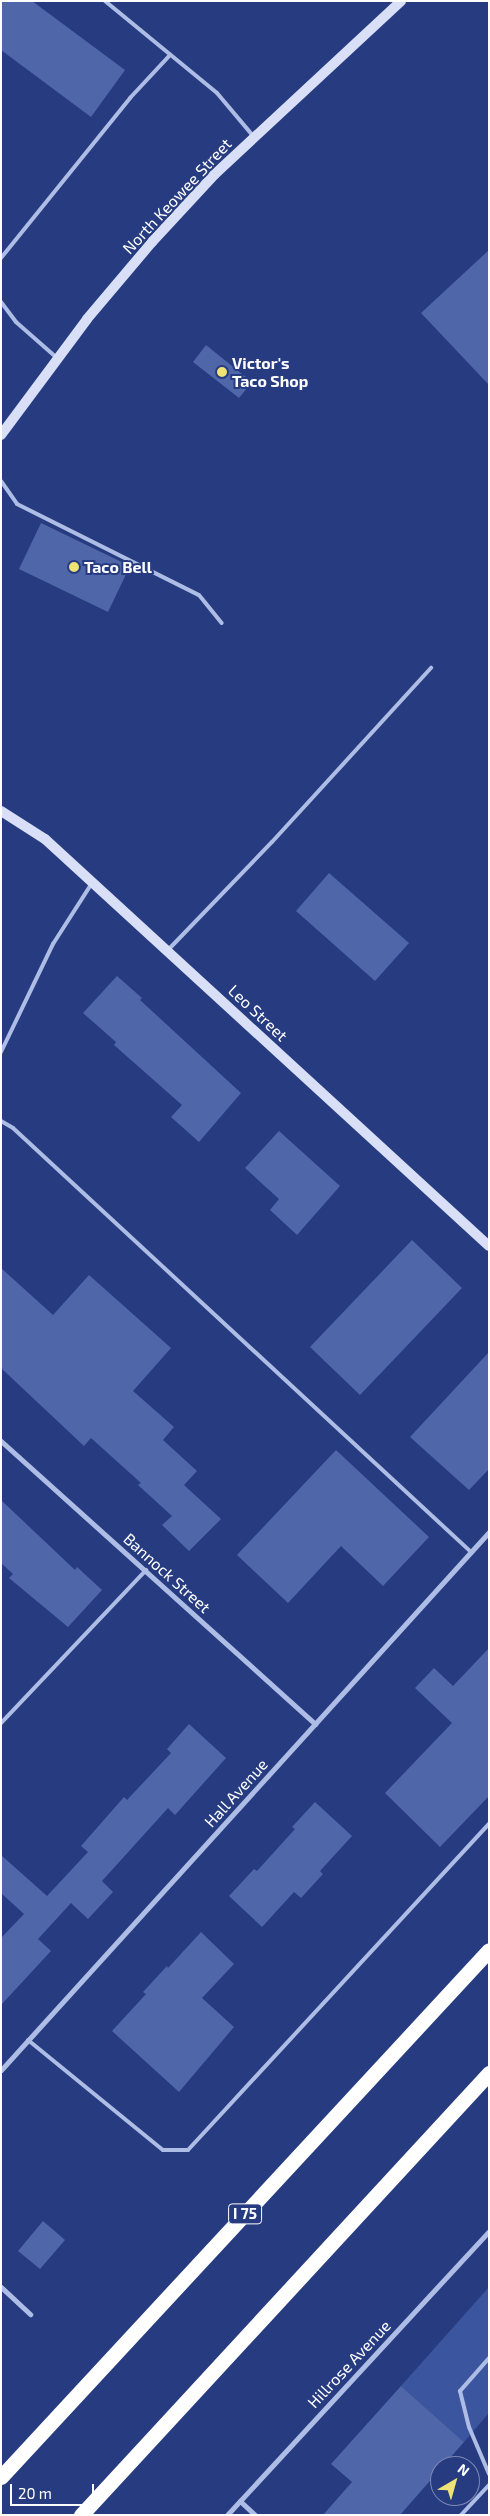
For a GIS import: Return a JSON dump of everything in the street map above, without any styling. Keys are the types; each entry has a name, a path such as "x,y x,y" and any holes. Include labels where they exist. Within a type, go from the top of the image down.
{"highway":[{"name":"I 75","path":"1,2477 489,1950"},
{"path":"81,2515 489,2073"}],"street":[{"name":"North Keowee Street","path":"1,435 87,319 152,242 254,137 401,1"},
{"name":"Leo Street","path":"1,811 45,839 489,1246"},
{"name":"Bannock Street","path":"1,1441 315,1724"},
{"name":"Hall Avenue","path":"1,2070 489,1532"},
{"name":"Hillrose Avenue","path":"227,2515 489,2231"},
{"path":"1,2287 30,2314"},
{"path":"240,2501 255,2515"}],"lane":[{"path":"105,1 217,93 254,137"},
{"path":"1,258 130,98 170,55"},
{"path":"1,302 16,322 57,358"},
{"path":"1,481 17,504 199,595 222,623"},
{"path":"168,951 272,842 431,668"},
{"path":"1,1052 53,944 93,882"},
{"path":"1,1121 13,1128 471,1552"},
{"path":"1,1723 146,1570"},
{"path":"28,2040 163,2150 188,2150 489,1824"},
{"path":"489,2358 460,2391 469,2427 489,2474"},
{"path":"462,2515 489,2485"}],"shaded area":[{"path":"489,2287 489,2413 464,2442 401,2386"}],"building":[{"path":"1,1 32,1 125,70 91,117 1,50"},
{"path":"489,250 489,385 421,313"},
{"name":"Victor's Taco Shop","path":"206,345 252,382 239,398 193,362"},
{"name":"Taco Bell","path":"41,523 130,566 108,612 19,569"},
{"path":"329,873 409,943 375,981 296,911"},
{"path":"117,976 142,998 140,1000 241,1093 199,1142 171,1117 182,1105 114,1045 116,1042 83,1013"},
{"path":"279,1131 340,1186 297,1235 270,1210 279,1199 245,1168"},
{"path":"412,1240 462,1288 360,1395 310,1347"},
{"path":"1,1268 53,1315 89,1275 171,1348 133,1391 174,1427 163,1440 197,1471 184,1485 221,1519 189,1551 162,1525 172,1516 138,1485 141,1483 91,1438 84,1446 1,1368"},
{"path":"489,1352 489,1469 469,1490 410,1437"},
{"path":"336,1450 429,1537 383,1586 341,1546 288,1603 237,1555"},
{"path":"1,1500 75,1570 77,1567 102,1590 68,1627 9,1578 13,1574 1,1563"},
{"path":"489,1648 489,1796 440,1847 385,1793 452,1723 415,1688 434,1668 453,1686"},
{"path":"189,1724 226,1758 175,1815 168,1808 102,1881 113,1892 88,1919 71,1903 38,1939 51,1951 1,2005 1,1938 24,1914 1,1893 1,1855 47,1896 88,1852 81,1846 124,1797 127,1800 171,1753 167,1749"},
{"path":"315,1802 352,1836 320,1871 323,1874 301,1898 294,1892 262,1927 229,1896 254,1869 257,1871 295,1829 292,1827"},
{"path":"201,1932 234,1964 202,1998 234,2027 179,2092 112,2031 146,1994 143,1992"},
{"path":"43,2221 65,2240 40,2269 18,2251"},
{"path":"401,2386 464,2442 452,2456 430,2456 430,2481 400,2515 323,2515 352,2482 331,2464"}],"place":[{"name":"Victor's Taco Shop","path":"222,372"},
{"name":"Taco Bell","path":"74,567"}]}
